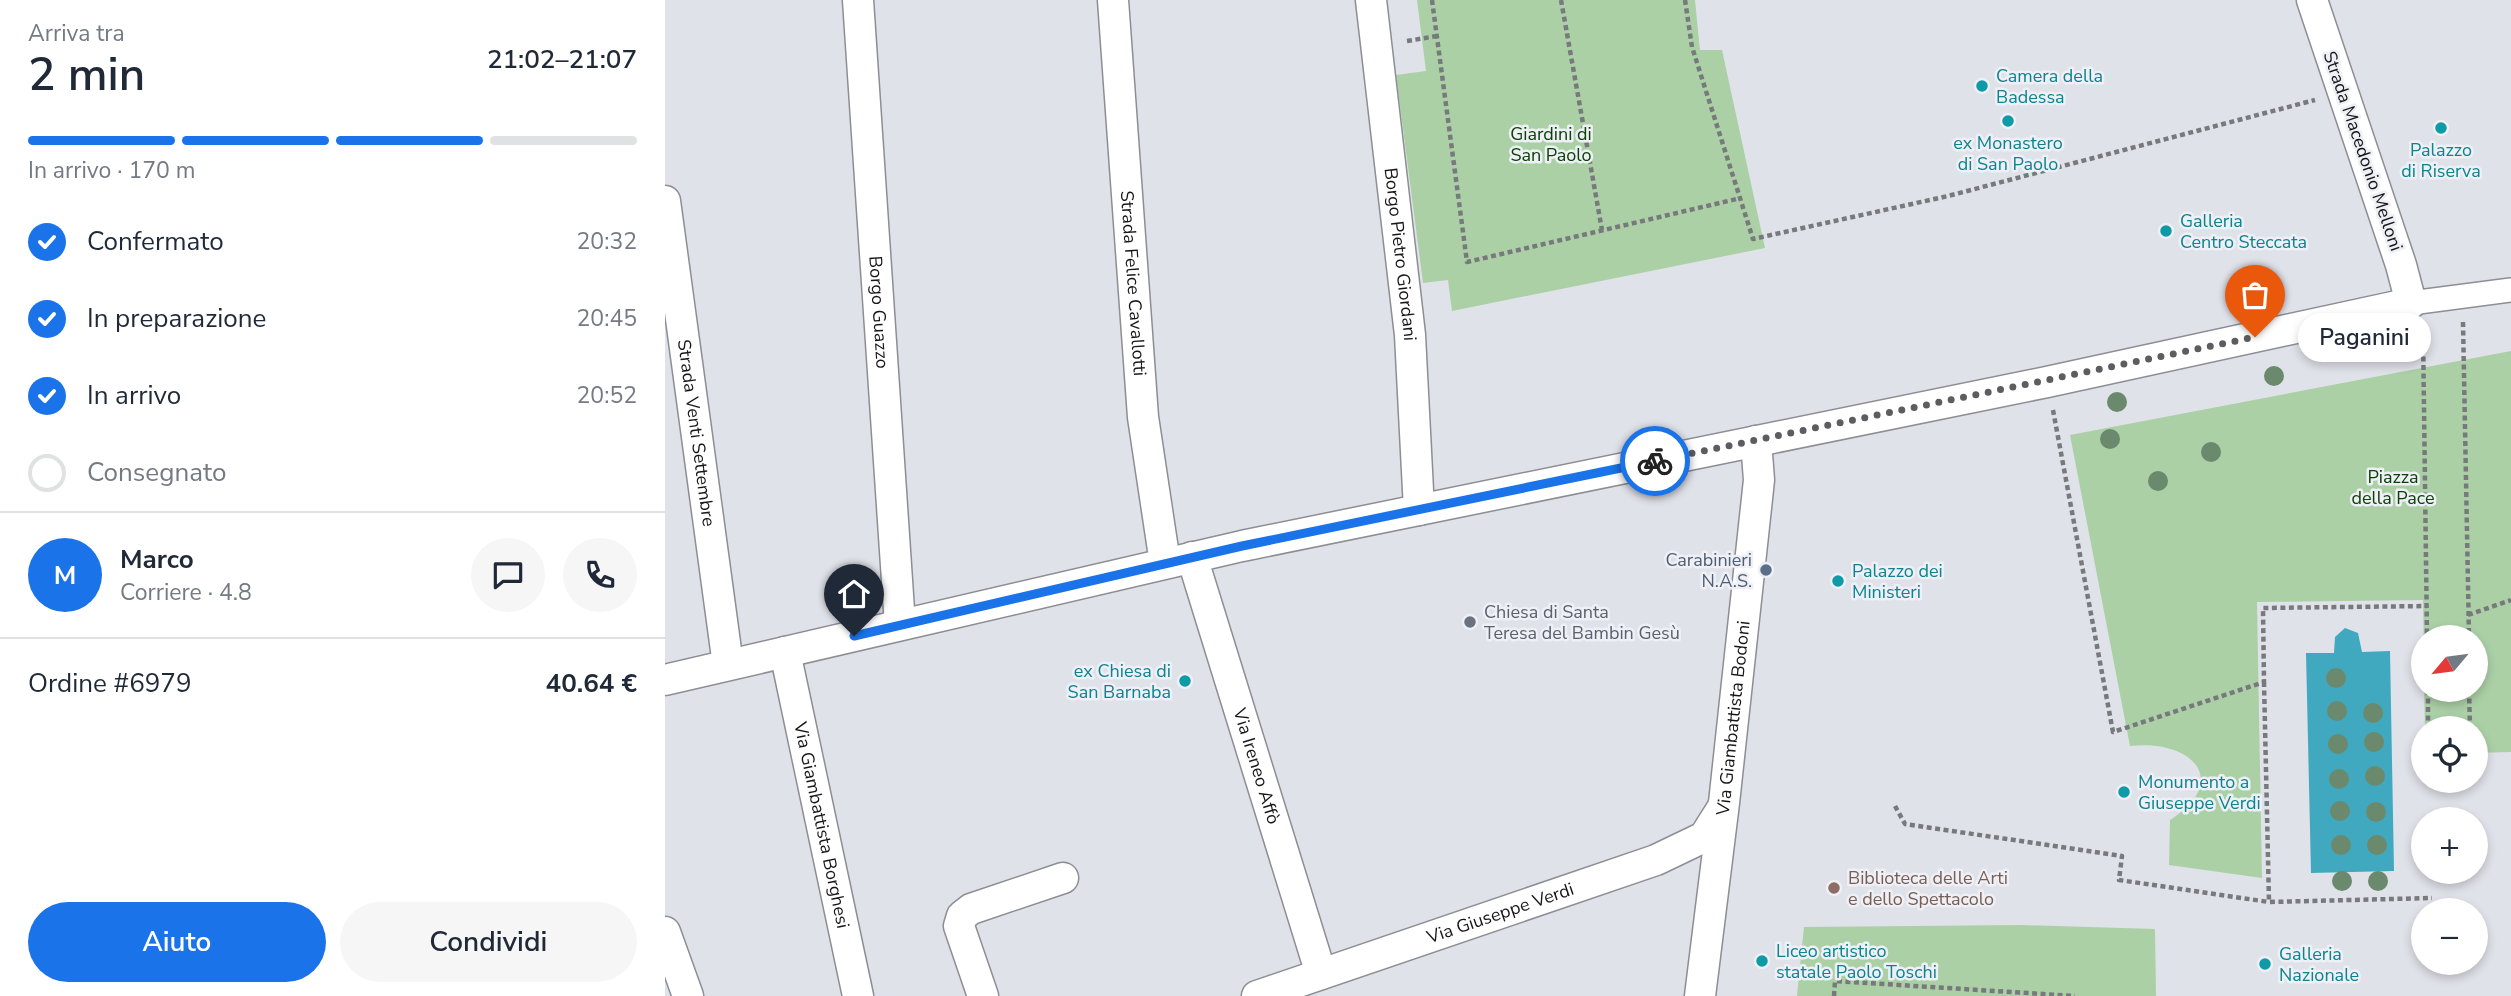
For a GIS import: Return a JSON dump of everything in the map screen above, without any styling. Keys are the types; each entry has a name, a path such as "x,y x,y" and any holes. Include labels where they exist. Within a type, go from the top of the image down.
{"street":[{"name":"Borgo Guazzo","path":"858,0 900,625"},
{"name":"Strada Felice Cavallotti","path":"1113,0 1143,417 1179,560"},
{"name":"Borgo Pietro Giordani","path":"1371,0 1410,335 1419,510"},
{"name":"Strada Macedonio Melloni","path":"2312,0 2416,303"},
{"name":"Strada Venti Settembre","path":"665,201 728,665"},
{"path":"665,680 1179,560 2047,382 2416,303 2511,290"},
{"name":"Via Giambattista Bodoni","path":"1700,996 1759,480 1756,441"},
{"name":"Via Ireneo Affò","path":"1179,560 1321,974"},
{"name":"Via Giambattista Borghesi","path":"785,652 858,996"},
{"name":"Via Giuseppe Verdi","path":"1257,996 1656,860 1704,836 1724,803"},
{"path":"983,996 959,926 962,916 971,909 1063,877"},
{"path":"665,932 688,996"}],"path":[{"path":"1432,0 1467,262 1741,198"},
{"path":"1561,0 1602,230"},
{"path":"1685,0 1692,47 1753,239 1948,196 2343,93"},
{"path":"2463,297 2468,625"},
{"path":"2416,303 2427,625"},
{"path":"2047,382 2113,732 2264,682"},
{"path":"2468,615 2511,600"},
{"path":"2269,902 2263,608 2427,606"},
{"path":"1895,806 1905,824 2122,856 2119,880 2269,902 2411,899"},
{"path":"1834,996 1835,981 2075,996"}],"green space":[{"name":"Giardini di San Paolo","path":"1417,0 1695,0 1700,50 1722,50 1765,248 1452,311 1448,280 1423,283 1396,75 1426,71"},
{"name":"Piazza della Pace","path":"2511,351 2511,752 2488,753 2488,716 2425,716 2424,702 2489,702 2489,625 2423,625 2423,600 2257,602 2262,878 2169,865 2170,820 2189,805 2198,791 2201,777 2196,765 2186,756 2171,749 2130,746 2070,435"},
{"path":"2021,925 2155,929 2156,996 1797,996 1804,927"}],"water":[{"path":"2345,628 2358,633 2362,652 2390,651 2394,871 2311,873 2306,653 2334,653 2335,637"}],"way so far":[{"path":"1655,461 2255,337"}],"place":[{"name":"Camera della Badessa","path":"1982,86"},
{"name":"ex Monastero di San Paolo","path":"2008,121"},
{"name":"Palazzo di Riserva","path":"2441,128"},
{"name":"Galleria Centro Steccata","path":"2166,231"},
{"name":"Paganini","path":"2255,337"},
{"name":"Carabinieri N.A.S.","path":"1766,570"},
{"name":"Palazzo dei Ministeri","path":"1838,581"},
{"name":"Chiesa di Santa Teresa del Bambin Gesù","path":"1470,622"},
{"name":"ex Chiesa di San Barnaba","path":"1185,681"},
{"name":"Monumento a Giuseppe Verdi","path":"2124,792"},
{"name":"Biblioteca delle Arti e dello Spettacolo","path":"1834,888"},
{"name":"Liceo artistico statale Paolo Toschi","path":"1762,961"},
{"name":"Galleria Nazionale","path":"2265,964"}],"route":[{"path":"854,636 1242,546 1655,461"}]}
